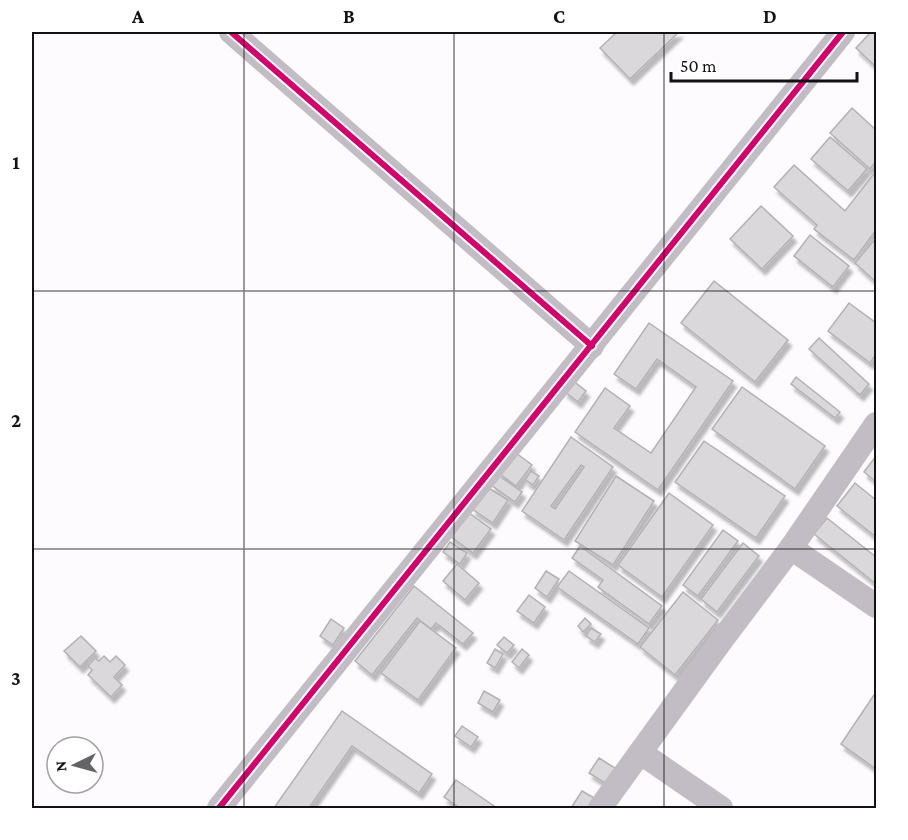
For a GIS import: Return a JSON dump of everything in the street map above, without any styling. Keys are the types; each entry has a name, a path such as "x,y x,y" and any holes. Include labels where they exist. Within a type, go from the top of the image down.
{"street":[{"path":"231,32 592,346"},
{"path":"219,808 843,32"},
{"path":"600,808 791,548 876,424"},
{"path":"791,548 876,606"},
{"path":"641,753 721,808"}],"building":[{"path":"617,32 679,32 630,79 600,48"},
{"path":"871,32 876,32 876,67 856,48"},
{"path":"852,108 876,130 876,161 870,169 830,133"},
{"path":"830,137 867,169 848,191 811,159"},
{"path":"794,165 845,211 876,171 876,230 854,260 814,229 817,225 774,187"},
{"path":"761,206 793,236 762,269 730,239"},
{"path":"810,235 849,266 833,287 794,256"},
{"path":"876,238 876,282 855,263"},
{"path":"714,281 788,340 755,382 681,323"},
{"path":"849,303 876,323 876,354 870,363 828,331"},
{"path":"649,323 733,381 658,490 575,432 605,388 630,406 614,428 651,453 696,387 657,359 636,389 614,374"},
{"path":"819,338 869,384 860,395 809,349"},
{"path":"796,377 840,412 835,418 791,384"},
{"path":"572,380 586,391 578,402 564,391"},
{"path":"742,387 825,446 795,489 712,429"},
{"path":"571,437 613,467 564,540 522,511","holes":["581,465 584,467 555,509 551,506"]},
{"path":"704,441 785,496 756,538 675,482"},
{"path":"516,453 532,465 516,486 500,474"},
{"path":"876,456 876,482 864,472"},
{"path":"531,471 539,476 533,485 525,480"},
{"path":"498,475 522,492 515,502 491,485"},
{"path":"616,476 654,501 613,565 575,541"},
{"path":"855,483 876,500 876,537 837,506"},
{"path":"487,487 508,500 493,523 472,509"},
{"path":"669,493 713,525 662,597 618,565"},
{"path":"468,512 491,529 473,553 450,536"},
{"path":"827,518 876,557 876,584 814,534"},
{"path":"723,530 738,541 698,596 683,585"},
{"path":"450,542 467,553 460,564 443,552"},
{"path":"743,543 759,556 717,612 701,599"},
{"path":"580,546 662,606 649,624 598,587 603,580 572,558"},
{"path":"457,564 479,583 465,600 443,581"},
{"path":"546,571 559,579 547,597 535,588"},
{"path":"569,571 649,628 638,644 557,587"},
{"path":"414,586 473,633 463,644 436,623 431,629 417,618 372,675 355,661"},
{"path":"683,592 718,620 675,675 640,647"},
{"path":"529,595 545,607 534,623 517,611"},
{"path":"585,618 591,624 583,632 578,626"},
{"path":"331,619 344,628 333,645 320,636"},
{"path":"420,621 456,648 418,700 381,673"},
{"path":"591,628 601,634 595,642 586,636"},
{"path":"81,636 96,651 80,667 64,651"},
{"path":"504,637 514,645 507,653 497,645"},
{"path":"495,649 503,654 495,668 487,663"},
{"path":"522,649 529,655 519,668 512,662"},
{"path":"104,656 110,662 116,656 125,665 114,677 122,685 111,697 88,675 92,670 88,666 95,658 99,661"},
{"path":"484,691 500,700 493,712 478,703"},
{"path":"876,692 876,769 841,744"},
{"path":"342,711 432,774 419,793 352,746 309,808 274,808"},
{"path":"462,726 478,737 471,747 455,736"},
{"path":"599,758 618,770 608,785 589,773"},
{"path":"456,780 497,808 455,808 457,806 444,797"},
{"path":"582,791 596,799 590,808 571,808"}],"cycle path":[{"path":"231,32 592,346"},
{"path":"219,808 843,32"}]}
